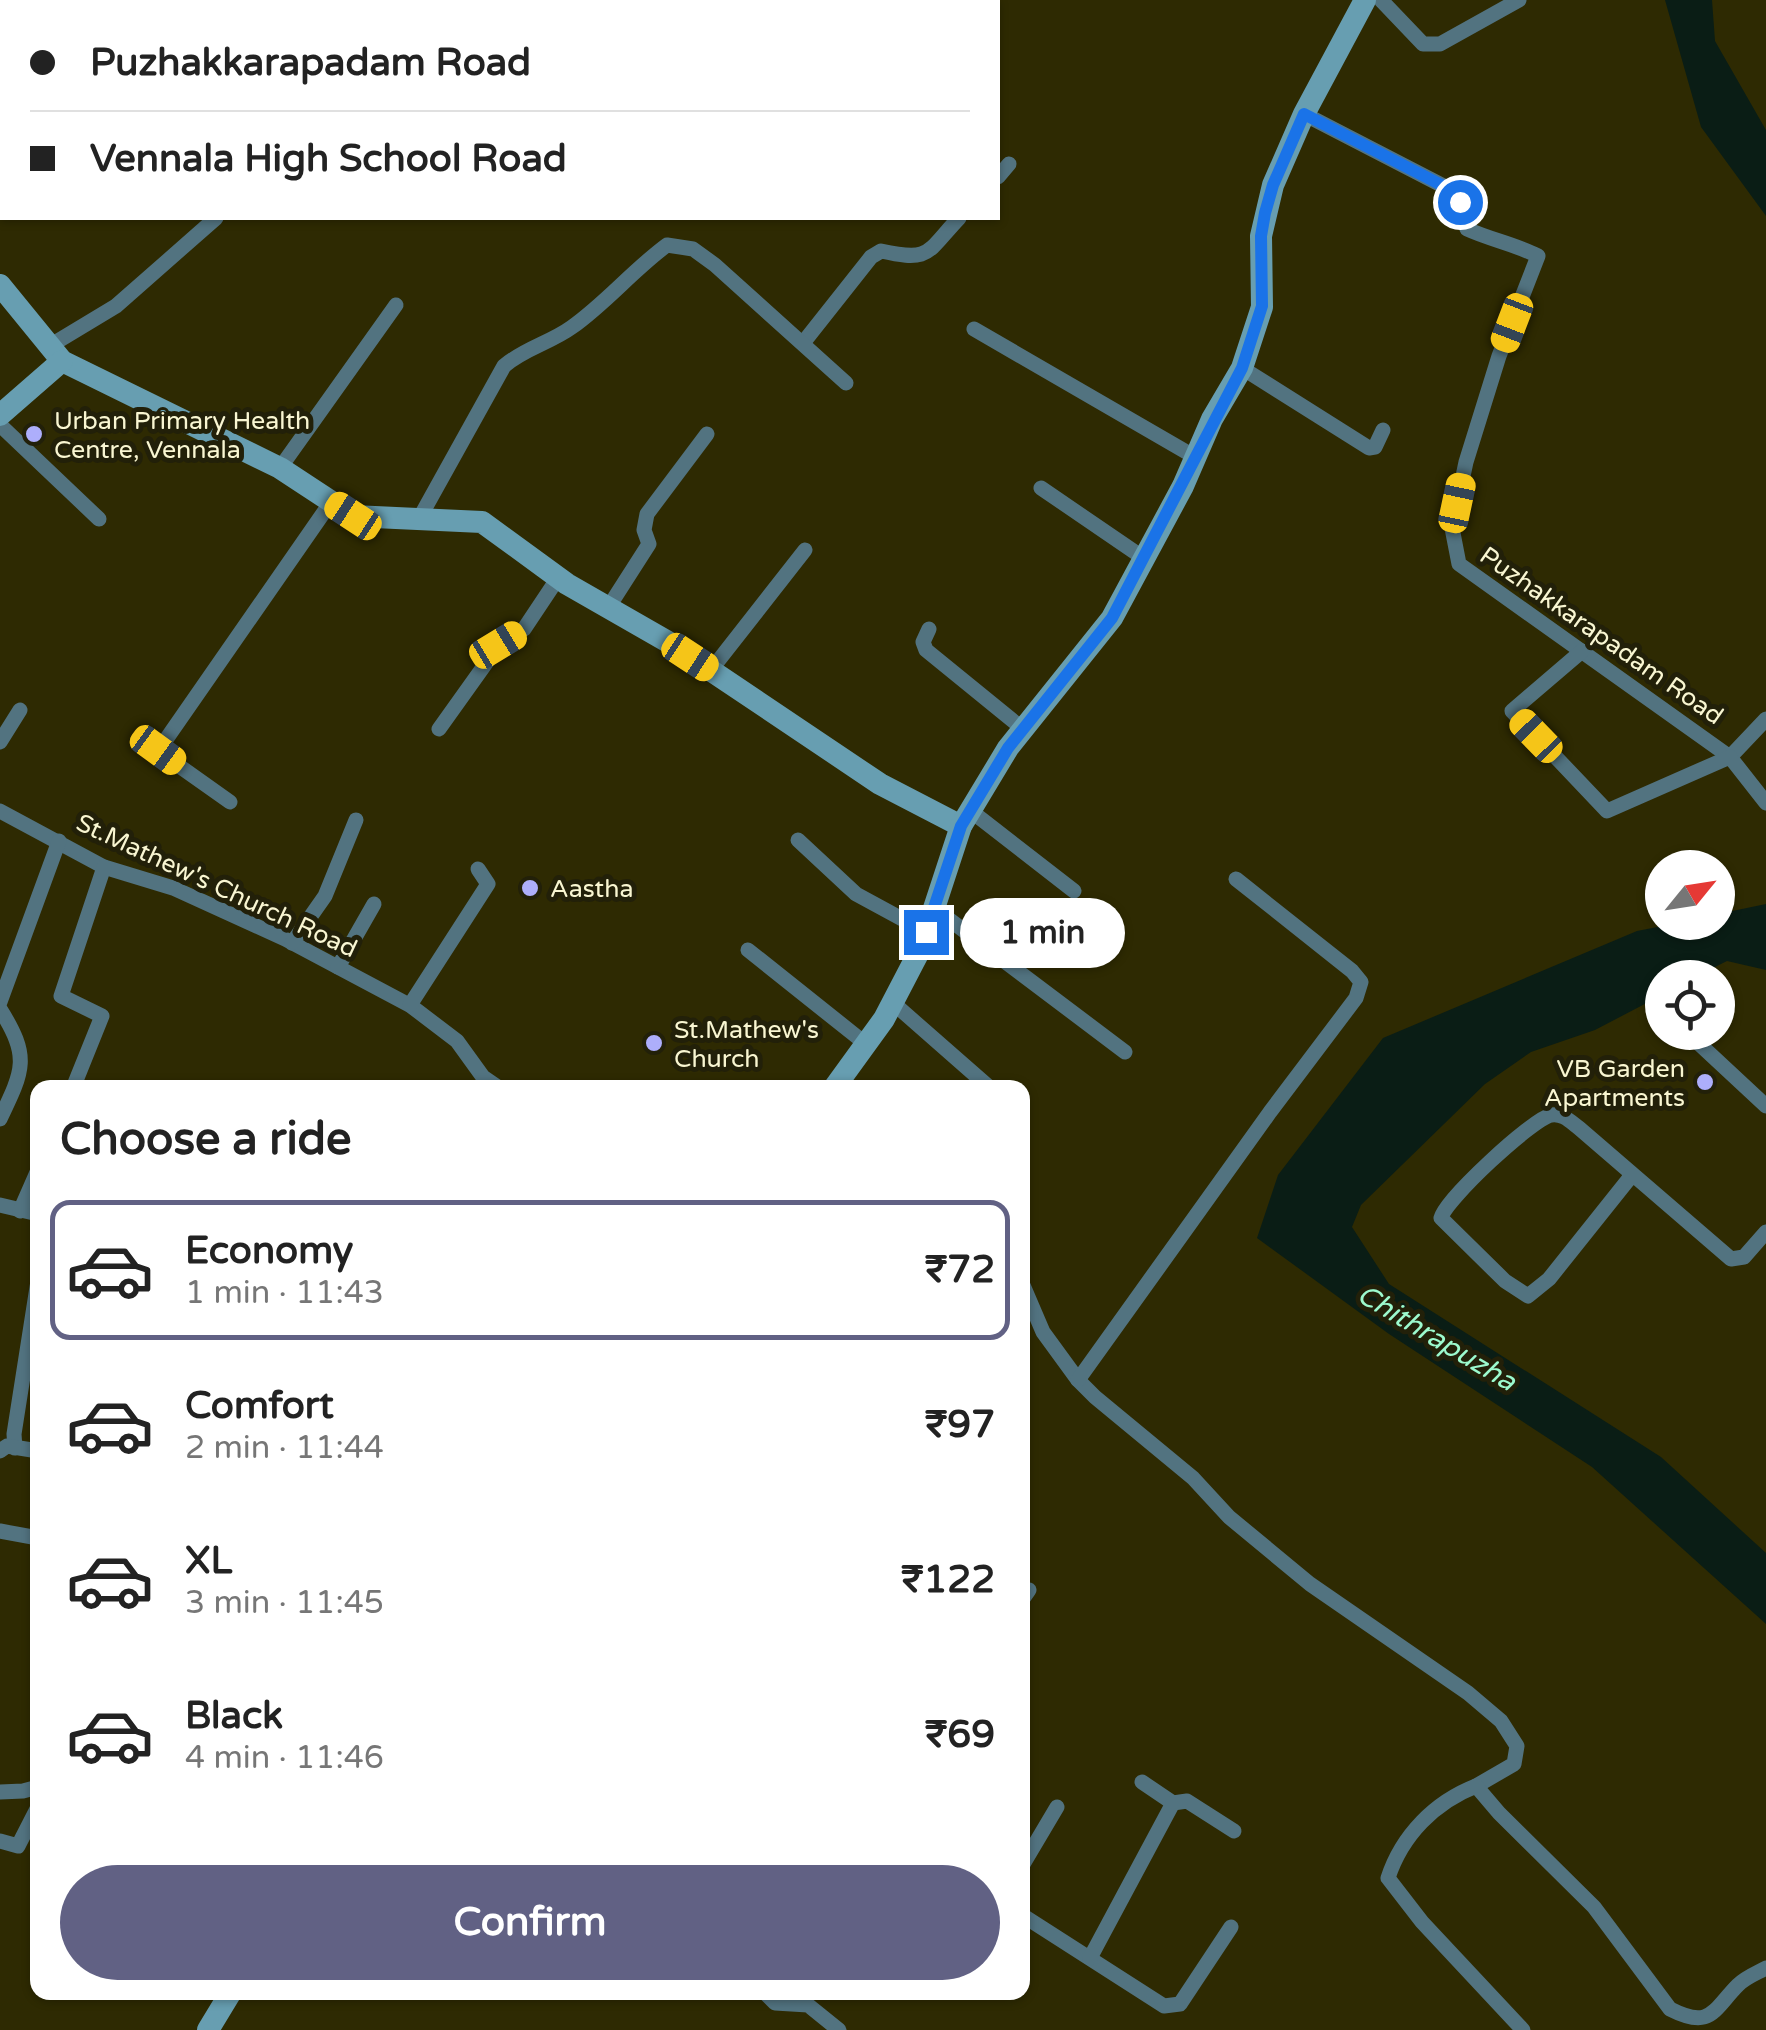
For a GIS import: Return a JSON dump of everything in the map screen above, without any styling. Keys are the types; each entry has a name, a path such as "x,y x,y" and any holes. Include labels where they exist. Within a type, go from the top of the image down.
{"main road":[{"path":"840,1080 892,1002 926,932 966,818 1008,748 1112,618 1242,368 1262,306 1261,236 1273,185 1304,114 1365,0"},
{"path":"0,285 55,354 280,468 353,516 482,522 558,578 711,670 880,784 966,818"},
{"path":"0,415 55,354"},
{"path":"208,2030 226,2000"}],"street":[{"path":"1381,0 1423,44 1440,44 1518,0"},
{"name":"Puzhakkarapadam Road","path":"1304,114 1455,192 1467,229 1489,239 1514,243 1538,256 1466,462 1452,528 1459,564 1730,757 1766,720"},
{"path":"55,354 116,306 211,220"},
{"path":"803,344 872,256 881,250 913,258 926,253 957,220"},
{"path":"418,520 504,366 516,355 568,330 637,266 667,244 704,257 846,383"},
{"path":"280,468 396,306"},
{"path":"974,330 1195,458"},
{"path":"1242,368 1369,448 1376,447 1383,430"},
{"path":"0,424 99,519"},
{"path":"608,608 649,544 644,530 647,514 707,434"},
{"path":"1041,488 1142,557"},
{"path":"230,802 158,750 331,502"},
{"path":"711,670 805,550"},
{"path":"439,729 498,645 524,629 558,578"},
{"path":"928,628 923,642 926,650 1023,729"},
{"path":"1582,651 1512,711 1607,811 1730,757 1766,804"},
{"path":"0,742 20,710"},
{"name":"St.Mathew's Church Road","path":"0,811 104,868 172,888 292,942 410,1005 457,1042 487,1080"},
{"path":"966,818 1074,891"},
{"path":"292,942 324,896 356,820"},
{"path":"798,840 856,894 926,932"},
{"path":"0,1118 14,1090 23,1058 0,1006 60,841"},
{"path":"76,1080 102,1016 61,996 104,868"},
{"path":"410,1005 488,884 478,869"},
{"path":"1078,1380 1356,998 1360,982 1352,971 1236,879"},
{"path":"338,967 374,904"},
{"path":"934,908 1125,1052"},
{"path":"748,950 866,1044"},
{"path":"892,1002 981,1080"},
{"path":"1706,1050 1766,1106"},
{"path":"1632,1176 1549,1280 1528,1296 1505,1280 1440,1218 1450,1201 1530,1127 1550,1116 1563,1116 1730,1259 1744,1257 1766,1232"},
{"path":"20,1211 30,1188"},
{"path":"0,1205 30,1213"},
{"path":"1030,1302 1043,1332 1078,1380 1193,1478 1229,1517 1310,1584 1468,1692 1501,1720 1517,1746 1514,1764 1449,1796 1424,1818 1393,1863 1388,1878 1422,1922 1523,2030"},
{"path":"8,1450 30,1332"},
{"path":"0,1531 30,1537"},
{"path":"1142,1782 1172,1804"},
{"path":"1476,1786 1594,1907 1670,2009 1687,2022 1705,2022 1718,2012 1741,1981 1766,1968"},
{"path":"0,1792 30,1789"},
{"path":"1090,1958 1172,1804 1187,1801 1234,1831"},
{"path":"1030,1852 1056,1807"},
{"path":"0,1841 18,1846 30,1823"},
{"path":"1030,1919 1164,2006 1173,2007 1180,2004 1231,1927"},
{"path":"789,2000 808,2005 839,2030"}],"water":[{"path":"1665,0 1712,0 1715,41 1766,130 1766,216 1701,127"},
{"name":"Chithrapuzha","path":"1766,904 1766,970 1735,960 1645,960 1645,1004 1595,1030 1531,1052 1485,1084 1361,1205 1352,1227 1389,1284 1661,1457 1766,1553 1766,1624 1592,1467 1389,1334 1257,1238 1278,1175 1383,1038 1637,931 1645,929 1645,940 1735,940 1735,910"}],"place":[{"name":"Urban Primary Health Centre, Vennala","path":"34,434"},
{"name":"Aastha","path":"530,888"},
{"name":"St.Mathew's Church","path":"654,1043"},
{"name":"VB Garden Apartments","path":"1705,1082"}],"route":[{"path":"926,932 961,826 1008,748 1112,618 1242,368 1262,306 1261,236 1265,213 1304,114 1455,192 1460,202"}]}
